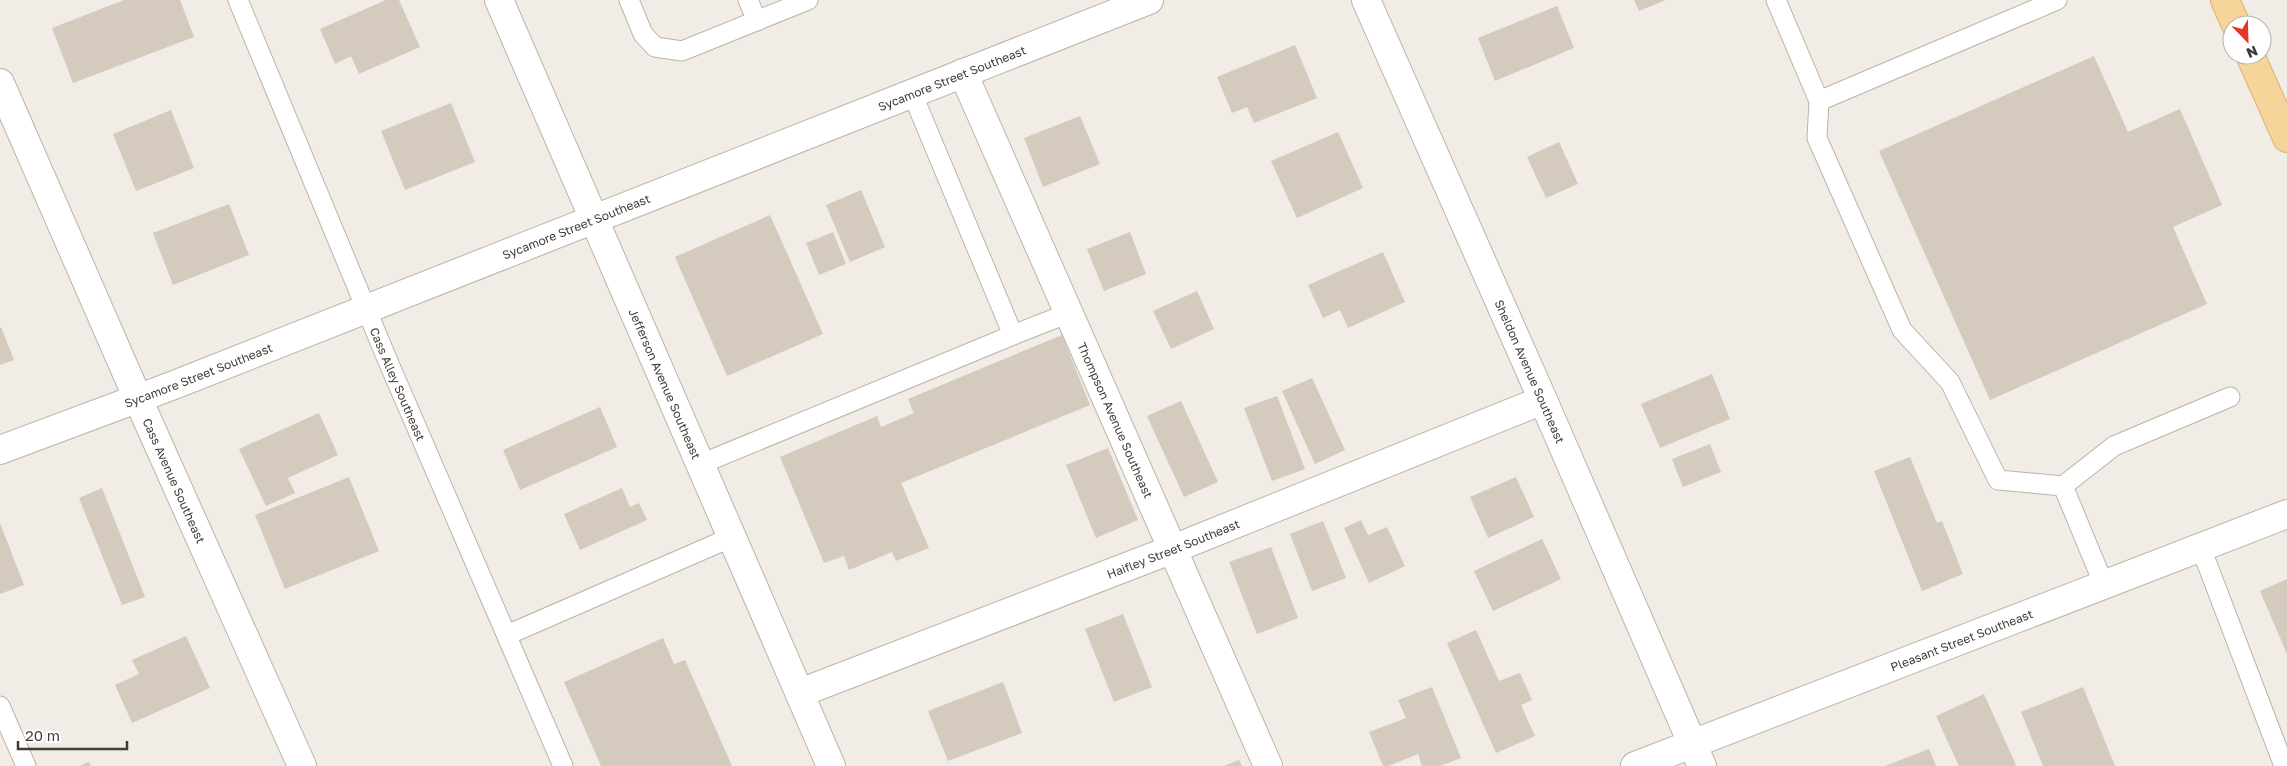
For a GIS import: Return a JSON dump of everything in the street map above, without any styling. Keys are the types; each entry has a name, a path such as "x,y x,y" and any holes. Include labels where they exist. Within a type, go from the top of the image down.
{"main road":[{"path":"2225,0 2232,15"},
{"path":"2254,65 2287,138"}],"street":[{"name":"Jefferson Avenue Southeast","path":"499,0 831,766"},
{"name":"Sycamore Street Southeast","path":"0,450 138,399 1149,0"},
{"name":"Sheldon Avenue Southeast","path":"1366,0 1697,755"},
{"name":"Thompson Avenue Southeast","path":"963,73 1268,766"},
{"name":"Cass Avenue Southeast","path":"0,83 138,399 302,766"},
{"name":"Haifley Street Southeast","path":"800,693 1172,549 1543,400"},
{"name":"Pleasant Street Southeast","path":"1636,766 1697,755 2104,585 2287,514"}],"lane":[{"name":"Cass Alley Southeast","path":"238,0 366,309 563,766"},
{"path":"629,0 642,34 655,47 682,51 808,0"},
{"path":"748,0 756,21"},
{"path":"1776,0 1819,102 1817,138 1902,330 1950,382 1998,480 2063,486 2114,446 2230,397"},
{"path":"1819,102 2057,0"},
{"path":"912,93 1012,335"},
{"path":"700,464 1069,313"},
{"path":"2063,486 2104,585"},
{"path":"507,636 732,537"},
{"path":"2201,548 2284,766"},
{"path":"0,706 26,766"}],"building":[{"path":"124,0 180,0 194,37 73,83 52,28"},
{"path":"386,0 399,0 420,47 359,74 351,56 335,64 320,29"},
{"path":"1634,0 1666,0 1639,11"},
{"path":"1557,6 1574,48 1495,81 1478,38"},
{"path":"1295,45 1317,98 1254,123 1247,107 1232,113 1217,77"},
{"path":"2094,56 2128,132 2180,109 2222,205 2173,227 2207,304 1990,400 1879,151"},
{"path":"451,103 475,162 405,190 381,131"},
{"path":"171,110 194,168 136,191 113,134"},
{"path":"1080,116 1100,164 1043,187 1024,138"},
{"path":"1338,132 1363,188 1297,218 1271,161"},
{"path":"1559,142 1578,184 1546,198 1527,157"},
{"path":"861,190 885,247 850,262 826,205"},
{"path":"229,204 249,255 173,285 153,233"},
{"path":"770,215 823,334 727,376 675,257"},
{"path":"833,232 846,264 819,275 806,243"},
{"path":"1130,232 1146,274 1104,291 1087,249"},
{"path":"1383,252 1405,302 1348,328 1340,310 1323,318 1308,285"},
{"path":"1197,291 1214,329 1171,349 1153,311"},
{"path":"0,328 14,360 0,365"},
{"path":"1062,335 1090,405 901,483 929,548 896,561 892,552 849,570 844,556 824,563 780,457 877,416 881,427 914,413 908,399"},
{"path":"1712,374 1730,419 1660,448 1641,404"},
{"path":"1312,378 1345,450 1315,464 1282,391"},
{"path":"1277,396 1305,469 1272,481 1244,408"},
{"path":"1181,401 1218,482 1184,497 1147,416"},
{"path":"600,407 617,447 520,490 503,450"},
{"path":"319,413 338,455 288,478 295,493 266,506 239,449"},
{"path":"1710,444 1721,472 1683,487 1672,459"},
{"path":"1108,448 1138,520 1096,538 1066,465"},
{"path":"1910,457 1937,523 1942,521 1963,574 1922,591 1874,471"},
{"path":"349,477 379,551 285,589 255,515"},
{"path":"1516,477 1534,517 1488,538 1470,497"},
{"path":"102,488 145,597 122,605 79,498"},
{"path":"622,488 630,507 639,503 647,520 580,550 564,514"},
{"path":"1361,520 1368,535 1387,527 1405,566 1369,583 1344,528"},
{"path":"1323,521 1346,578 1312,591 1290,534"},
{"path":"0,523 24,585 0,594"},
{"path":"1542,539 1561,579 1493,611 1474,571"},
{"path":"1271,547 1298,618 1257,634 1229,562"},
{"path":"2287,579 2287,654 2260,591"},
{"path":"1123,614 1152,687 1114,702 1085,629"},
{"path":"1476,630 1499,681 1520,673 1532,700 1521,705 1535,736 1496,753 1447,643"},
{"path":"186,636 210,688 132,723 115,685 139,674 132,660"},
{"path":"663,638 674,664 685,660 732,766 601,766 564,682"},
{"path":"1003,682 1022,733 948,761 928,711"},
{"path":"1432,687 1461,758 1440,766 1422,766 1418,754 1388,766 1383,766 1369,732 1406,718 1398,700"},
{"path":"2083,687 2115,766 2043,766 2021,712"},
{"path":"1984,694 2016,765 2014,766 1959,766 1936,716"},
{"path":"1929,749 1936,766 1885,766"},
{"path":"1239,760 1242,766 1224,766"},
{"path":"89,762 91,766 80,766"}]}
